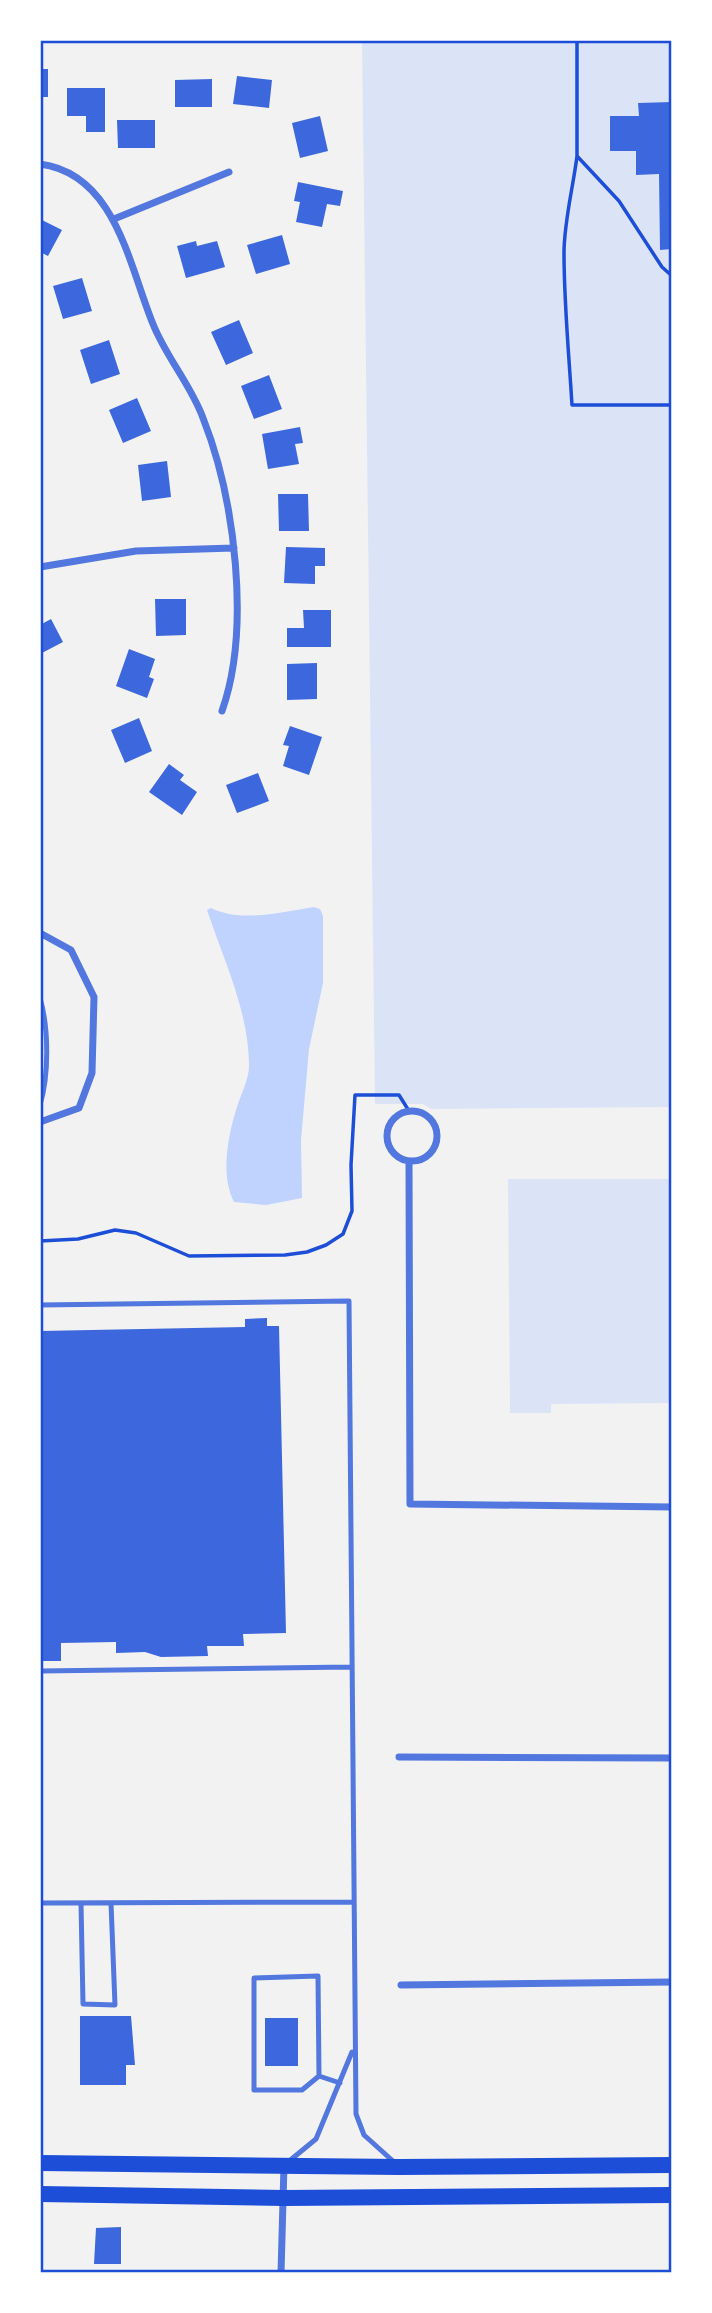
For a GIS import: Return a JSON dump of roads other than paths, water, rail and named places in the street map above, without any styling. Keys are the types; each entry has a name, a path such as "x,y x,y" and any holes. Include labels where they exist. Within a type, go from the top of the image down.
{"main road":[{"path":"40,2163 399,2167 672,2165"},
{"path":"40,2194 284,2197 672,2194"}],"street":[{"path":"40,164 54,166 97,192 114,219 154,327 202,416 225,480 234,548 236,659 222,711"},
{"path":"114,219 229,172"},
{"path":"40,567 136,551 234,548"},
{"path":"40,933 71,950 94,996 93,1073 79,1108 40,1122"},
{"path":"409,1111 421,1112 430,1119 436,1129 436,1142 431,1152 421,1159 409,1161 399,1158 387,1142 391,1121 409,1111"},
{"path":"409,1161 410,1504 672,1507"},
{"path":"399,1757 672,1758"},
{"path":"401,1985 672,1982"},
{"path":"281,2273 284,2164"}],"lane":[{"path":"40,998 44,1011 45,1047 40,1105"},
{"path":"40,1305 349,1301 352,1902 356,2114 365,2135 399,2167"},
{"path":"40,1671 351,1667"},
{"path":"40,1903 352,1902"},
{"path":"81,1903 83,2004 115,2005 111,1903"},
{"path":"318,1976 319,2076 302,2090 254,2090 254,1978 318,1976"},
{"path":"284,2164 316,2139 354,2049"},
{"path":"319,2076 340,2083"}],"water":[{"path":"314,907 320,909 323,916 323,983 309,1049 301,1140 302,1198 266,1205 234,1202 227,1180 228,1142 248,1076 248,1046 240,1006 207,910 211,908 248,916"}]}
